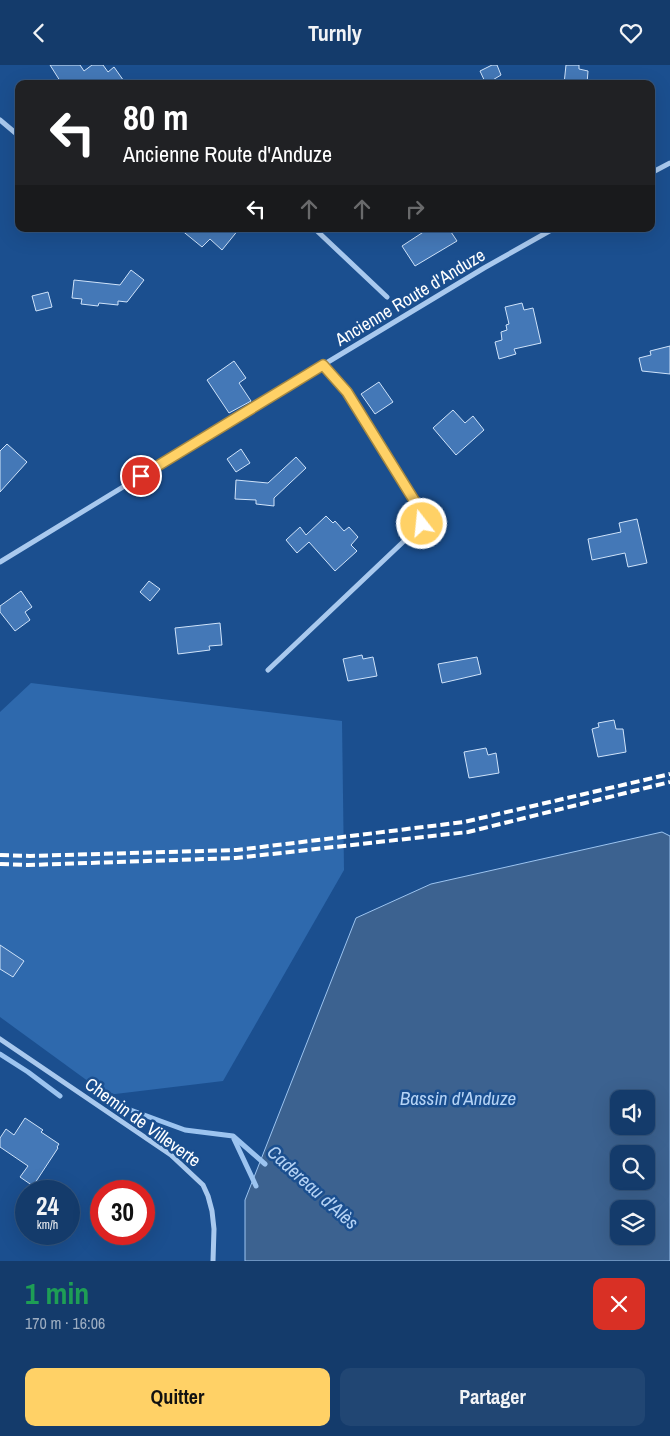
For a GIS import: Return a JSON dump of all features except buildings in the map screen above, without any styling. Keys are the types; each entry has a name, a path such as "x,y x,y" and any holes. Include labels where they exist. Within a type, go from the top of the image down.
{"street":[{"path":"0,120 15,133"},
{"path":"655,171 670,163"},
{"path":"318,232 387,297"},
{"name":"Ancienne Route d'Anduze","path":"0,562 475,273 548,232"},
{"path":"268,670 422,524 422,513 347,392 323,365"},
{"name":"Chemin de Villeverte","path":"0,1039 171,1155 203,1185 212,1211 214,1229 213,1261"}],"shaded area":[{"path":"31,683 342,721 344,870 223,1081 107,1095 0,1017 0,712"}],"water":[{"name":"Bassin d'Anduze","path":"662,832 670,836 670,1261 245,1261 245,1200 356,918 431,884"}],"waterway":[{"name":"Cadereau d'Alès","path":"0,1054 60,1096"},
{"name":"Cadereau d'Alès","path":"125,1108 185,1130 233,1136 265,1164"},
{"name":"Cadereau d'Alès","path":"234,1139 256,1186"}],"railway":[{"path":"0,855 30,856 237,850 464,822 670,774"},
{"path":"0,864 28,865 236,858 468,832 670,782"}],"route":[{"path":"141,476 323,365 347,392 422,513 422,524"}]}
